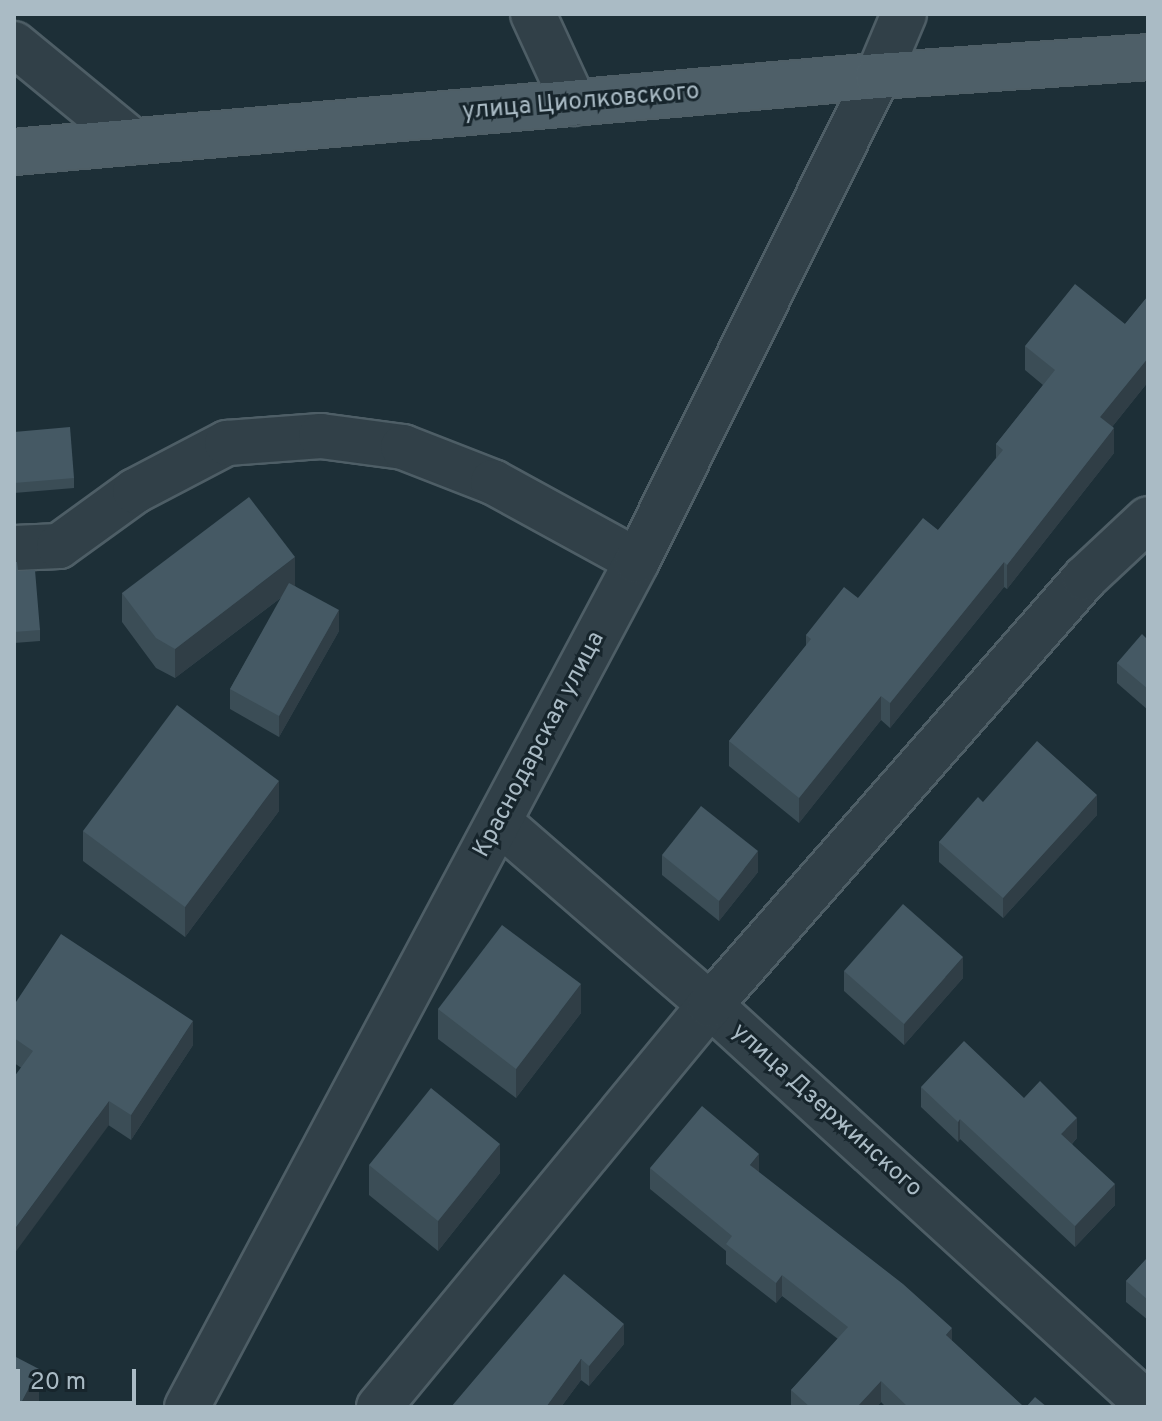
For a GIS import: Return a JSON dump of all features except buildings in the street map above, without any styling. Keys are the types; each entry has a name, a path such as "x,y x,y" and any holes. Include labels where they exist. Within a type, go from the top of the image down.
{"main road":[{"name":"улица Циолковского","path":"14,152 878,76 1148,57"}],"street":[{"path":"533,14 574,103"},
{"name":"Краснодарская улица","path":"187,1407 637,561 878,76 904,14"},
{"path":"14,44 132,141"},
{"path":"15,548 59,546 135,491 227,443 321,436 403,447 493,482 637,561"},
{"path":"379,1407 710,1005 1085,578 1141,542"},
{"name":"улица Дзержинского","path":"499,822 710,1005 1148,1405"}]}
